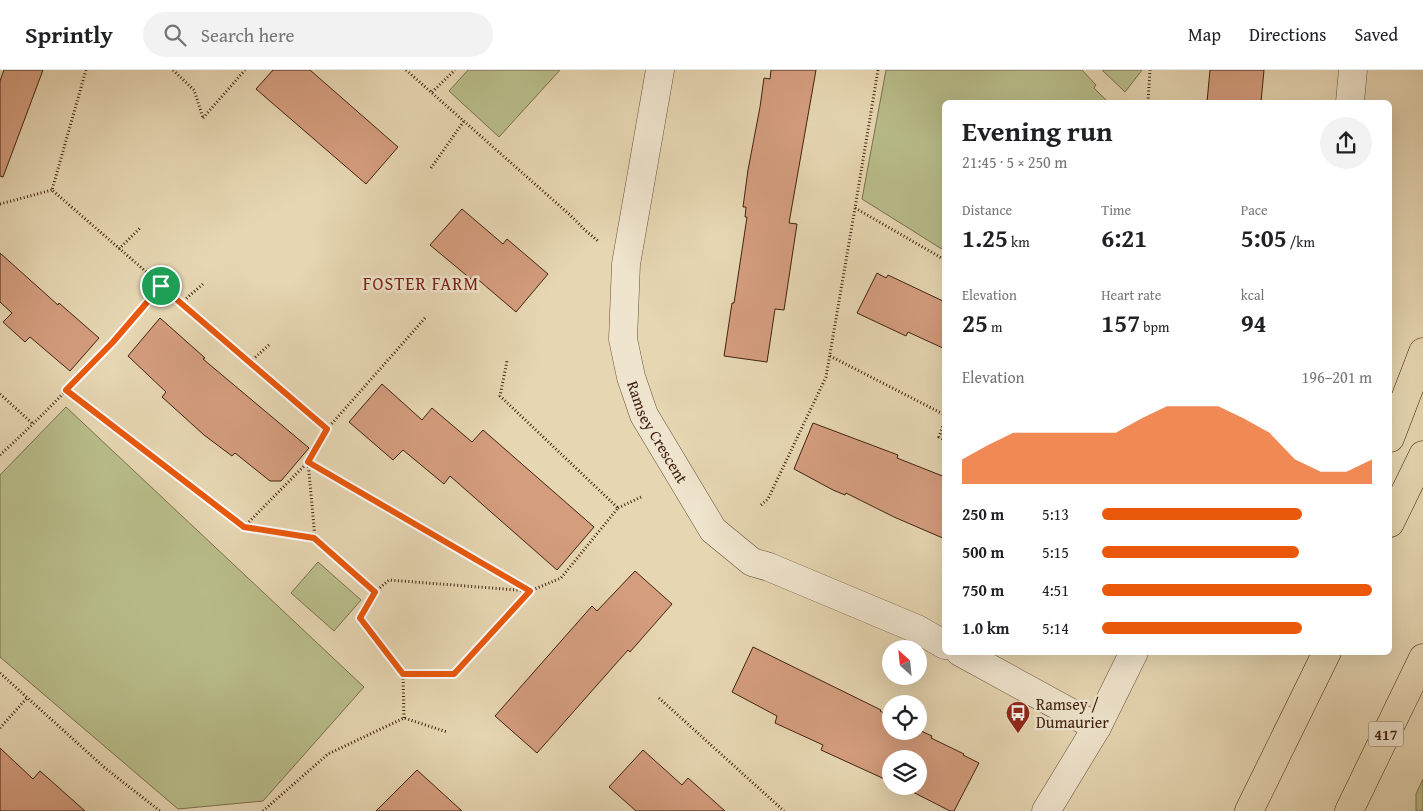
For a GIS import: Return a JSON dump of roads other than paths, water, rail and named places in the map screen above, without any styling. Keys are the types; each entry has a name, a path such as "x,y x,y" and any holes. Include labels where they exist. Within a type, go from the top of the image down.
{"highway":[{"path":"1392,433 1423,352"},
{"path":"1392,519 1423,455"},
{"path":"1266,777 1310,655"},
{"path":"1249,811 1326,655"},
{"name":"417","path":"1349,811 1423,658"}],"street":[{"name":"Ramsey Crescent","path":"660,70 626,264 623,339 631,377 644,415 713,530 752,562 769,567 917,629 942,642"},
{"path":"1350,100 1353,70"},
{"path":"965,655 1097,727"},
{"path":"1046,811 1097,727 1133,655"}],"place":[{"name":"Ramsey / Dumaurier","path":"1018,734"}],"district":[{"name":"FOSTER FARM","path":"421,283"}]}
